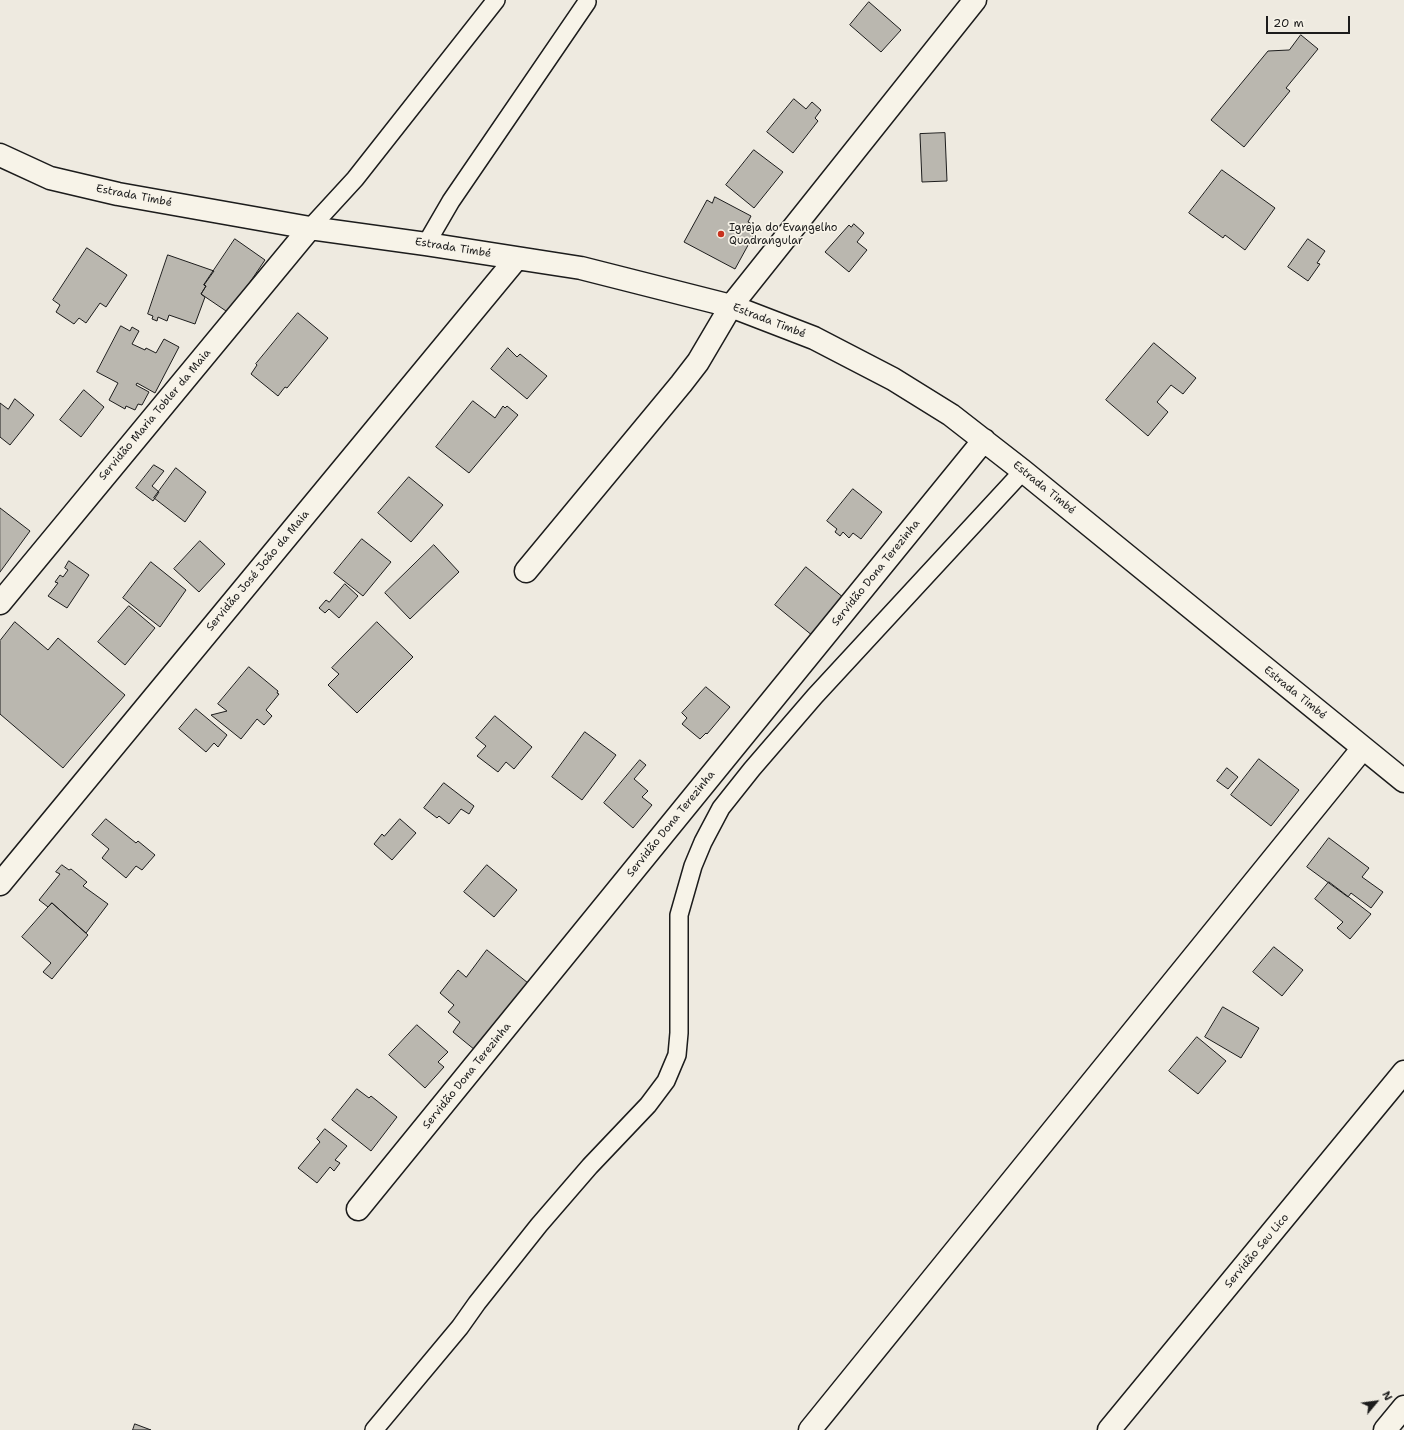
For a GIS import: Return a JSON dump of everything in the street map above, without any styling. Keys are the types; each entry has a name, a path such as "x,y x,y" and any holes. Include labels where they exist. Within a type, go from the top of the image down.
{"street":[{"path":"526,571 681,384 698,362 731,306 975,0"},
{"name":"Estrada Timbé","path":"0,155 50,178 118,194 310,228 581,268 731,306 814,338 893,380 951,415 984,440 1404,782"},
{"name":"Servidão Maria Tobler da Maia","path":"0,603 310,228"},
{"name":"Servidão José João da Maia","path":"0,884 517,258"},
{"name":"Servidão Dona Terezinha","path":"358,1209 984,440"},
{"path":"810,1430 1363,748"},
{"name":"Servidão Seu Lico","path":"1109,1430 1404,1072"},
{"path":"1385,1430 1404,1407"}],"lane":[{"path":"310,228 355,179 496,0"},
{"path":"426,244 451,201 587,2"},
{"path":"374,1430 460,1327 477,1303 539,1225 590,1166 648,1105 666,1081 677,1056 679,1032 679,915 703,842 721,808 752,769 815,696 1022,471"}],"building":[{"path":"869,2 901,30 881,52 850,25"},
{"path":"1301,35 1318,49 1286,88 1290,91 1244,147 1211,120 1268,51 1289,50"},
{"path":"794,99 806,109 812,102 821,110 815,118 818,121 793,153 767,132"},
{"path":"945,133 947,181 922,182 920,134"},
{"path":"754,150 783,172 754,208 726,185"},
{"path":"1222,170 1275,208 1245,250 1225,235 1223,238 1189,213"},
{"name":"Igreja do Evangelho Quadrangular","path":"715,197 751,216 748,222 758,227 735,269 684,242 707,200 712,203"},
{"path":"854,224 864,233 857,242 867,250 849,272 825,252 849,225 851,227"},
{"path":"235,239 265,260 229,313 201,294 206,286 204,285"},
{"path":"1308,239 1325,251 1317,263 1320,264 1308,281 1288,267"},
{"path":"87,248 127,275 106,307 100,303 86,323 79,318 74,324 56,312 60,305 53,300"},
{"path":"168,255 214,271 204,285 206,286 201,294 205,297 195,324 169,315 167,321 158,317 157,321 152,319 153,316 148,314"},
{"path":"298,313 328,338 287,388 285,387 278,396 251,374 257,365 256,364"},
{"path":"121,326 130,331 132,327 139,331 132,344 145,350 146,348 156,353 164,339 179,347 155,393 137,383 136,385 149,392 142,405 138,404 135,410 126,406 125,409 109,400 118,383 97,372"},
{"path":"1154,343 1196,378 1183,394 1171,385 1157,402 1168,412 1148,436 1106,400"},
{"path":"508,348 517,357 520,354 547,376 527,399 491,369"},
{"path":"84,390 104,407 81,437 60,420"},
{"path":"15,399 34,415 10,445 0,437 0,403 8,409"},
{"path":"473,401 495,418 503,406 505,408 507,406 518,415 469,473 436,447"},
{"path":"154,465 164,471 152,486 159,492 153,501 136,488"},
{"path":"176,468 206,492 185,522 154,498"},
{"path":"409,477 443,505 411,542 378,513"},
{"path":"853,489 882,512 861,539 853,533 849,538 843,532 840,536 835,532 837,529 827,521"},
{"path":"0,508 30,531 0,572"},
{"path":"362,539 391,562 363,596 334,573"},
{"path":"200,541 225,564 199,592 174,569"},
{"path":"434,545 459,572 410,619 385,593"},
{"path":"69,561 89,575 67,608 48,596 58,583 55,582 60,575 63,577 68,570 65,568"},
{"path":"151,562 186,590 160,627 123,598"},
{"path":"806,567 844,598 813,636 775,605"},
{"path":"345,584 358,596 339,618 329,609 325,613 319,608 326,600 329,602"},
{"path":"129,606 155,628 125,665 98,642"},
{"path":"15,622 48,650 58,638 125,695 63,768 0,714 0,641"},
{"path":"377,622 413,657 357,713 328,685 339,674 332,668"},
{"path":"249,667 278,691 277,693 279,694 266,710 272,716 264,725 257,719 241,739 211,715 227,711 218,704"},
{"path":"706,687 730,707 707,734 706,733 700,739 682,724 687,718 682,713"},
{"path":"196,709 227,735 218,747 214,743 206,752 179,729"},
{"path":"495,716 532,747 514,769 506,762 498,772 477,756 486,746 476,738"},
{"path":"585,732 616,755 582,800 552,777"},
{"path":"1259,759 1299,790 1271,826 1231,795"},
{"path":"640,760 646,765 634,779 648,791 642,797 652,805 633,828 604,803"},
{"path":"1227,768 1238,777 1228,789 1217,781"},
{"path":"444,783 474,806 469,814 461,809 449,824 439,816 437,818 424,808"},
{"path":"106,819 136,843 138,841 155,855 142,870 136,866 126,878 102,858 109,849 92,835"},
{"path":"400,819 416,833 392,860 374,844 382,834 384,836"},
{"path":"1329,838 1369,868 1362,877 1383,892 1371,908 1351,893 1348,897 1307,867"},
{"path":"62,865 69,870 71,869 87,882 83,886 108,904 86,933 52,903 48,907 39,900 60,874 56,872"},
{"path":"487,865 517,890 494,917 464,892"},
{"path":"1329,882 1371,914 1350,939 1337,928 1343,922 1315,899"},
{"path":"52,903 88,935 52,979 43,972 51,963 22,937"},
{"path":"1274,947 1303,970 1282,996 1253,972"},
{"path":"487,950 533,987 475,1050 453,1032 460,1022 448,1012 454,1005 440,993 458,970 466,977"},
{"path":"1223,1007 1259,1028 1241,1058 1205,1037"},
{"path":"417,1025 448,1052 438,1062 444,1067 425,1088 389,1055"},
{"path":"1197,1037 1226,1061 1198,1094 1169,1071"},
{"path":"357,1089 369,1098 371,1096 397,1117 371,1151 332,1120"},
{"path":"325,1129 347,1146 335,1160 340,1163 334,1171 330,1167 317,1183 298,1168 320,1142 317,1139"},
{"path":"135,1424 151,1430 133,1430"}],"place":[{"name":"Igreja do Evangelho Quadrangular","path":"721,234"}]}
